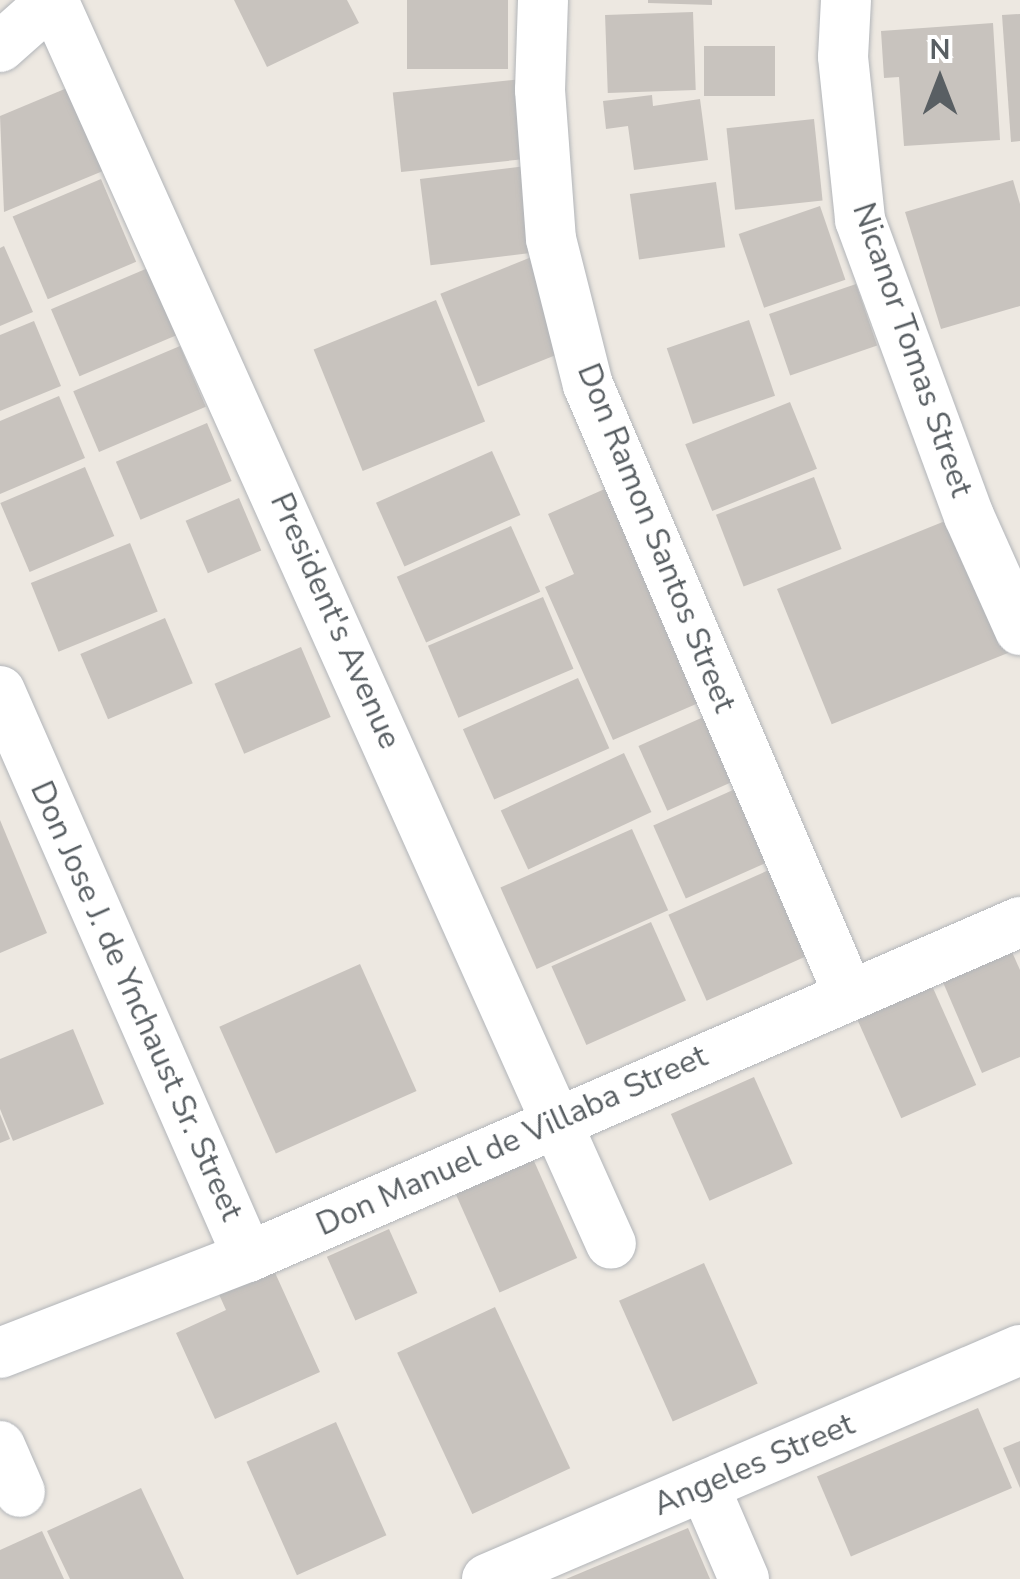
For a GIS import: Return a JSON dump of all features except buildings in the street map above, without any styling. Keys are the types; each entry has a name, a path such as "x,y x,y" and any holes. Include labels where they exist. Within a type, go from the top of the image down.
{"street":[{"path":"0,47 53,0"},
{"name":"President's Avenue","path":"53,0 611,1244"},
{"name":"Don Ramon Santos Street","path":"543,0 540,90 551,239 588,385 850,995"},
{"name":"Nicanor Tomas Street","path":"846,0 843,58 860,220 969,516 1020,630"},
{"name":"Don Jose J. de Ynchaust Sr. Street","path":"0,691 248,1257"},
{"name":"Don Manuel de Villaba Street","path":"0,1353 248,1257 1020,922"},
{"name":"Angeles Street","path":"487,1579 1020,1350"},
{"path":"0,1446 20,1492"},
{"path":"704,1486 744,1579"}]}
